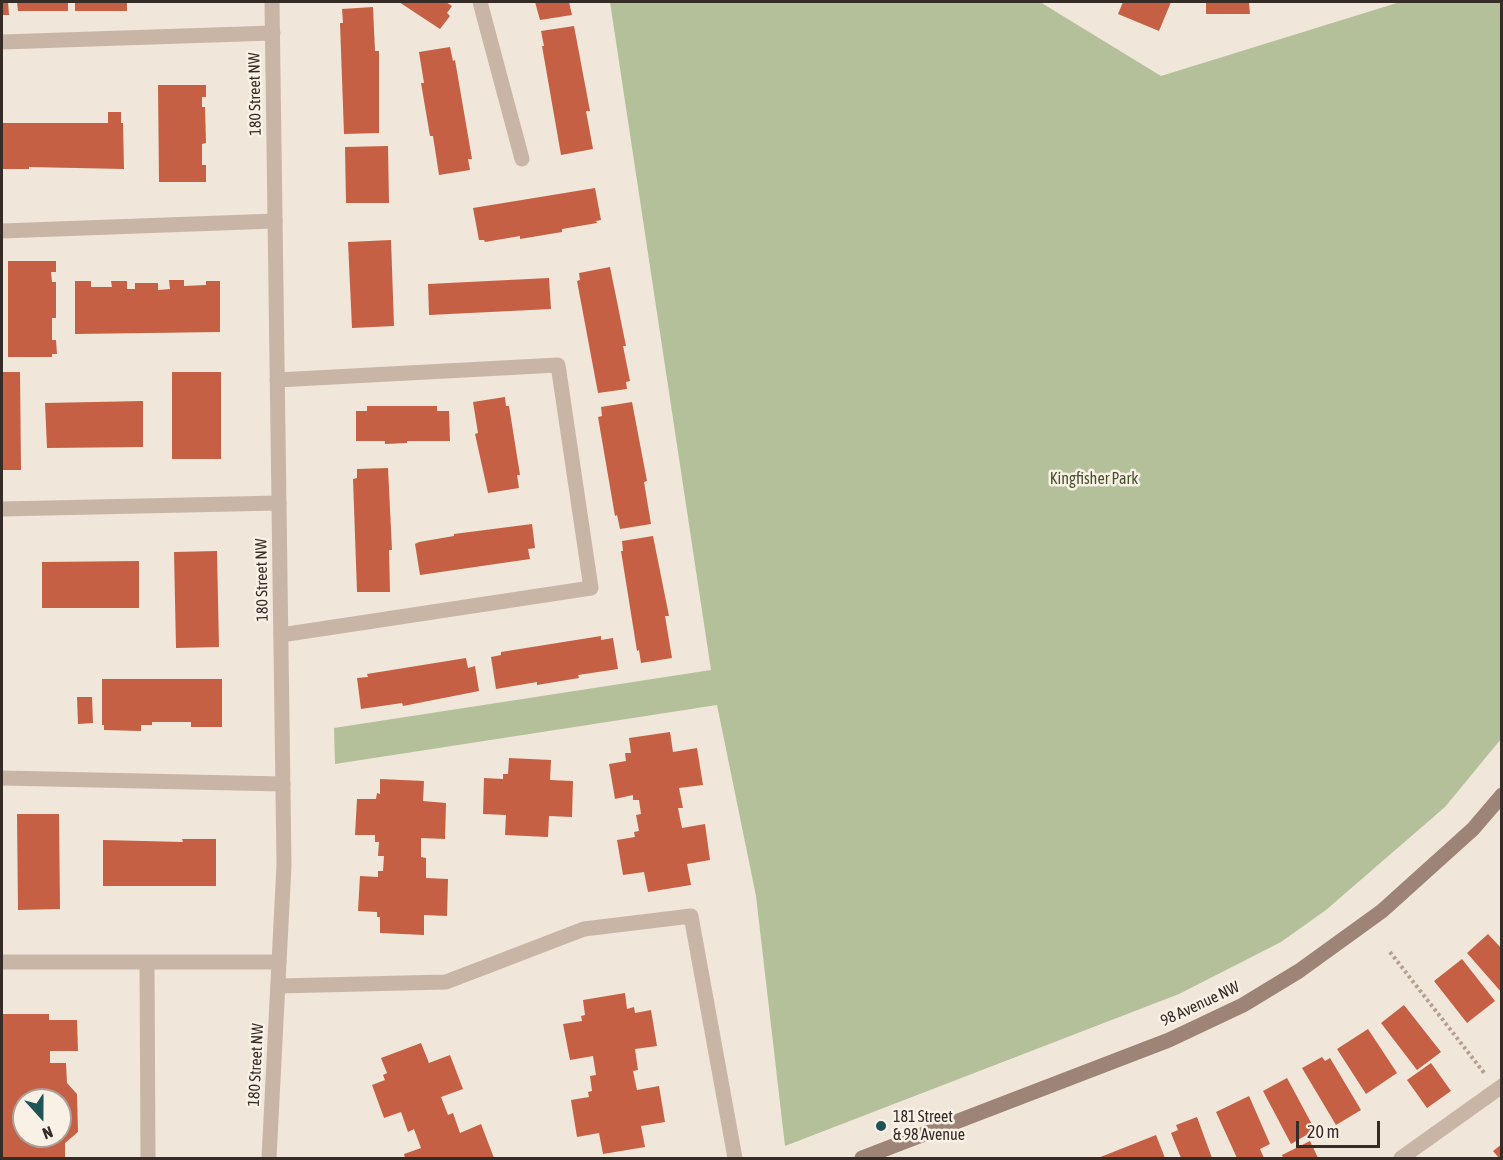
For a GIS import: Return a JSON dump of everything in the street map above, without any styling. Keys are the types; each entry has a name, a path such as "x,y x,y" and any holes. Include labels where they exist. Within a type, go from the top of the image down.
{"street":[{"name":"180 Street NW","path":"269,1158 284,865 272,2"},
{"path":"480,2 522,159"},
{"path":"2,42 273,33"},
{"path":"2,231 275,222"},
{"path":"277,380 558,365 591,588 281,634"},
{"path":"2,509 279,503"},
{"path":"2,778 283,784"},
{"name":"98 Avenue NW","path":"861,1158 1169,1040 1243,1005 1299,971 1382,911 1473,829 1502,795"},
{"path":"278,986 446,982 584,929 691,916 735,1158"},
{"path":"2,962 279,962"},
{"path":"147,963 148,1158"},
{"path":"1401,1158 1499,1087"}],"path":[{"path":"1390,952 1499,1087"}],"green space":[{"name":"Kingfisher Park","path":"610,2 1040,2 1161,76 1400,2 1501,2 1501,739 1445,807 1326,910 1281,942 1179,994 785,1146 756,896 717,705 335,764 334,728 711,670"}],"building":[{"path":"2,2 8,2 9,15 2,15"},
{"path":"17,2 68,2 68,11 18,11"},
{"path":"75,2 127,2 127,11 75,11"},
{"path":"399,2 446,2 452,6 447,13 450,16 440,29"},
{"path":"535,2 569,2 572,15 540,20"},
{"path":"1123,2 1171,2 1159,31 1118,14"},
{"path":"1206,2 1249,2 1250,14 1206,14"},
{"path":"373,7 375,51 379,51 379,133 344,134 340,23 343,23 342,9"},
{"path":"574,26 590,111 586,111 593,149 561,155 541,31"},
{"path":"450,47 453,61 455,60 472,159 468,159 470,170 439,175 421,83 424,83 419,52"},
{"path":"158,85 206,85 206,97 202,97 202,107 205,107 206,143 202,144 202,165 206,165 206,182 159,182"},
{"path":"108,112 121,112 124,169 29,167 29,169 2,169 2,123 108,123"},
{"path":"388,146 389,203 346,203 345,147"},
{"path":"595,188 601,220 596,221 597,223 520,239 520,236 485,242 479,240 473,208"},
{"path":"391,240 394,326 352,328 348,242"},
{"path":"8,261 56,261 56,272 51,272 52,282 56,282 56,318 52,318 52,340 56,340 57,354 52,354 52,357 8,357"},
{"path":"610,267 626,346 623,346 630,381 626,382 627,389 598,393 577,281 580,280 579,273"},
{"path":"549,278 551,309 429,315 428,284"},
{"path":"169,280 184,280 184,286 206,285 206,281 220,281 220,332 75,334 75,281 91,281 91,287 112,287 111,281 127,281 127,289 135,289 135,283 158,283 158,290 170,289"},
{"path":"2,372 20,372 21,470 2,470"},
{"path":"172,372 221,372 221,459 172,459"},
{"path":"505,397 506,406 509,406 520,475 517,475 519,488 488,493 475,434 478,433 473,402"},
{"path":"143,401 143,447 47,448 45,403"},
{"path":"632,402 647,481 644,482 651,524 620,529 617,515 615,516 598,417 602,416 601,407"},
{"path":"367,406 437,406 437,411 449,411 450,441 407,441 407,443 385,444 385,441 356,441 356,411 367,411"},
{"path":"388,468 392,550 389,550 390,592 357,592 353,479 357,478 357,469"},
{"path":"532,524 535,548 528,549 530,559 420,575 415,544 419,542 454,536 454,534"},
{"path":"653,536 669,616 665,616 672,658 641,663 639,650 637,651 621,551 623,551 622,541"},
{"path":"217,551 219,647 176,648 174,552"},
{"path":"139,561 139,608 42,608 42,562"},
{"path":"601,636 601,640 613,638 618,669 578,675 579,678 537,685 537,682 496,689 491,657 501,655 501,652"},
{"path":"466,658 468,668 475,666 479,691 403,706 402,703 361,709 357,678 368,677 367,674"},
{"path":"102,679 222,679 222,727 191,727 191,722 152,722 152,725 141,725 141,731 104,730 104,725 102,725"},
{"path":"77,697 92,697 93,723 78,724"},
{"path":"670,732 673,752 697,748 703,785 679,788 683,808 678,808 682,828 705,824 710,860 687,864 691,885 648,892 644,872 623,875 617,840 635,837 634,832 639,831 636,815 641,814 639,800 633,800 633,795 615,799 609,764 626,761 625,753 631,753 629,738"},
{"path":"509,758 551,760 550,780 573,781 572,817 549,816 548,837 505,835 506,815 483,814 484,778 503,779 503,774 508,774"},
{"path":"380,779 424,781 423,801 446,803 445,839 421,838 421,857 426,858 426,878 448,879 447,916 424,915 424,935 380,933 380,917 377,917 377,912 358,911 360,876 378,877 378,871 383,871 384,856 378,856 379,842 375,842 375,835 355,835 357,799 376,799 377,793 380,794"},
{"path":"17,814 59,814 60,909 18,910"},
{"path":"182,839 216,839 216,886 103,886 103,840 183,842"},
{"path":"1488,934 1502,949 1502,993 1467,953"},
{"path":"1462,959 1495,1001 1467,1023 1434,981"},
{"path":"625,993 627,1009 634,1007 635,1013 651,1010 657,1046 635,1049 638,1070 633,1071 637,1090 659,1086 665,1122 641,1126 645,1147 603,1154 599,1133 577,1137 571,1100 589,1097 588,1092 592,1091 590,1076 596,1075 593,1056 570,1060 563,1024 582,1021 581,1016 585,1015 583,1000"},
{"path":"1404,1005 1441,1052 1417,1070 1381,1023"},
{"path":"2,1014 49,1014 49,1020 77,1020 78,1051 50,1051 50,1063 66,1063 67,1083 72,1088 12,1088 12,1148 65,1148 65,1158 2,1158"},
{"path":"1368,1029 1397,1073 1366,1094 1337,1049"},
{"path":"421,1043 429,1063 450,1055 463,1089 441,1097 448,1115 453,1113 460,1133 481,1124 494,1158 405,1158 404,1154 421,1148 414,1129 408,1132 401,1112 384,1118 372,1085 385,1080 383,1075 387,1073 381,1058"},
{"path":"1322,1057 1325,1061 1330,1058 1361,1110 1336,1125 1302,1068"},
{"path":"1431,1063 1451,1091 1427,1108 1407,1080"},
{"path":"1287,1078 1315,1130 1291,1144 1263,1091"},
{"path":"72,1088 77,1094 78,1132 72,1137"},
{"path":"1249,1096 1270,1144 1260,1149 1264,1158 1237,1158 1216,1112"},
{"path":"1197,1117 1212,1158 1181,1158 1171,1133 1178,1130 1176,1125"},
{"path":"1156,1135 1165,1158 1098,1158"},
{"path":"1310,1141 1318,1158 1283,1158 1282,1155"},
{"path":"1502,1144 1502,1158 1499,1158 1493,1151"}],"place":[{"name":"181 Street & 98 Avenue","path":"881,1126"}]}
